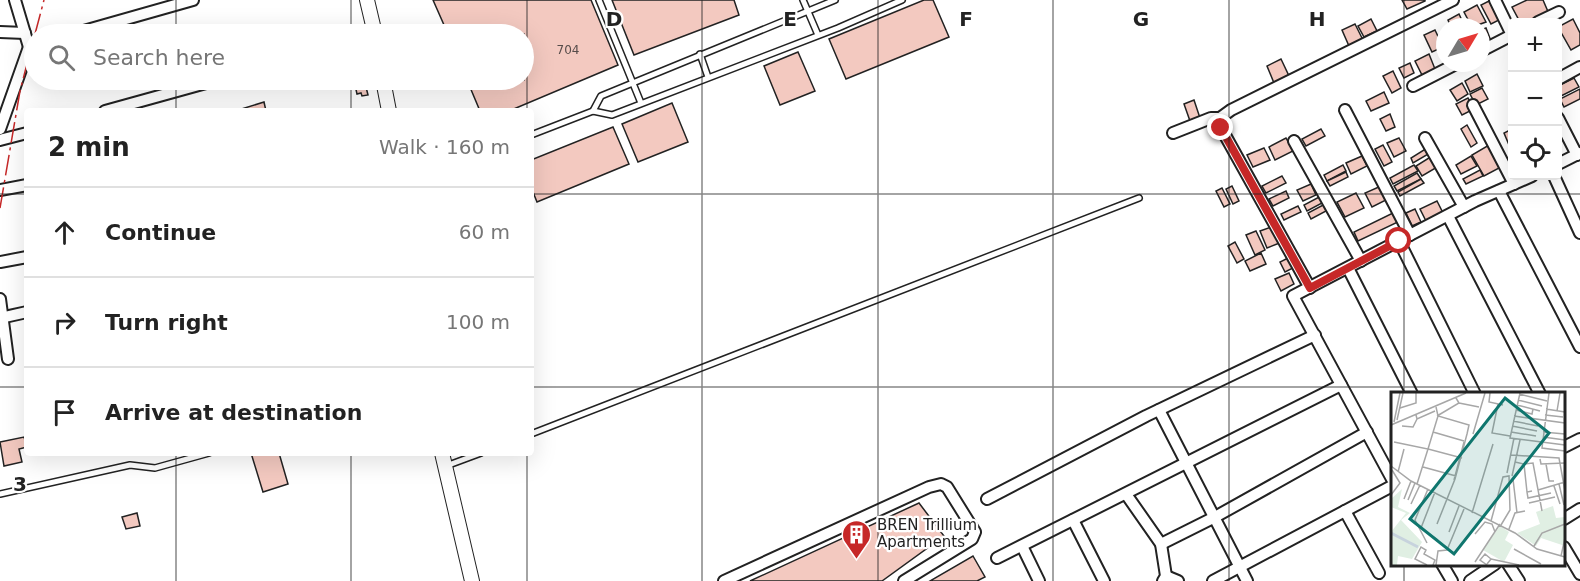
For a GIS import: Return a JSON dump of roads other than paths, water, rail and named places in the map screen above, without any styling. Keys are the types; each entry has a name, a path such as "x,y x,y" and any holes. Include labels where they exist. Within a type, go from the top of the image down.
{"street":[{"path":"15,0 24,30"},
{"path":"108,24 193,0"},
{"path":"367,0 373,24"},
{"path":"1173,133 1211,118 1220,118 1231,110 1453,0"},
{"path":"1495,0 1508,27"},
{"path":"1546,18 1559,12"},
{"path":"0,32 24,33"},
{"path":"1490,46 1508,37"},
{"path":"0,129 5,101 24,62"},
{"path":"1562,76 1580,67"},
{"path":"1413,86 1440,72"},
{"path":"116,108 181,90"},
{"path":"385,90 388,108"},
{"path":"1473,105 1514,184"},
{"path":"1345,110 1410,235"},
{"path":"1220,118 1221,128 1310,288"},
{"path":"1562,126 1578,154 1562,162"},
{"path":"0,141 24,134"},
{"path":"1425,138 1464,207"},
{"path":"1294,141 1361,261"},
{"path":"1391,477 1293,296 1464,207 1523,180"},
{"path":"1556,180 1580,233"},
{"path":"0,190 24,186"},
{"path":"1499,191 1580,347"},
{"path":"1448,216 1539,392"},
{"path":"1399,241 1474,392"},
{"path":"0,262 24,257"},
{"path":"1348,268 1411,392"},
{"path":"0,299 8,358"},
{"path":"1,318 24,313"},
{"path":"987,499 1159,410 1315,335"},
{"path":"997,558 1341,385"},
{"path":"1159,410 1247,581"},
{"path":"1161,544 1215,517 1367,432"},
{"path":"1565,444 1580,439"},
{"path":"443,460 472,581"},
{"path":"724,581 929,487 941,484 947,487 975,532 972,538 904,581"},
{"path":"1213,581 1391,487"},
{"path":"1126,494 1161,544 1165,578 1178,581"},
{"path":"1565,518 1580,508"},
{"path":"1345,511 1379,573"},
{"path":"1074,520 1104,581"},
{"path":"1022,546 1040,581"},
{"path":"1565,550 1580,574"},
{"path":"1443,566 1452,581"},
{"path":"1470,581 1492,566"},
{"path":"1509,566 1519,581"}],"lane":[{"path":"600,0 641,103"},
{"path":"803,0 818,35"},
{"path":"593,111 601,96 835,0"},
{"path":"534,134 593,111 612,115 902,0"},
{"path":"700,54 708,77"},
{"path":"534,433 1139,198"},
{"path":"0,494 130,465 155,468 198,456"},
{"path":"443,460 465,456"}],"place":[{"name":"BREN Trillium Apartments","path":"856,560"}]}
